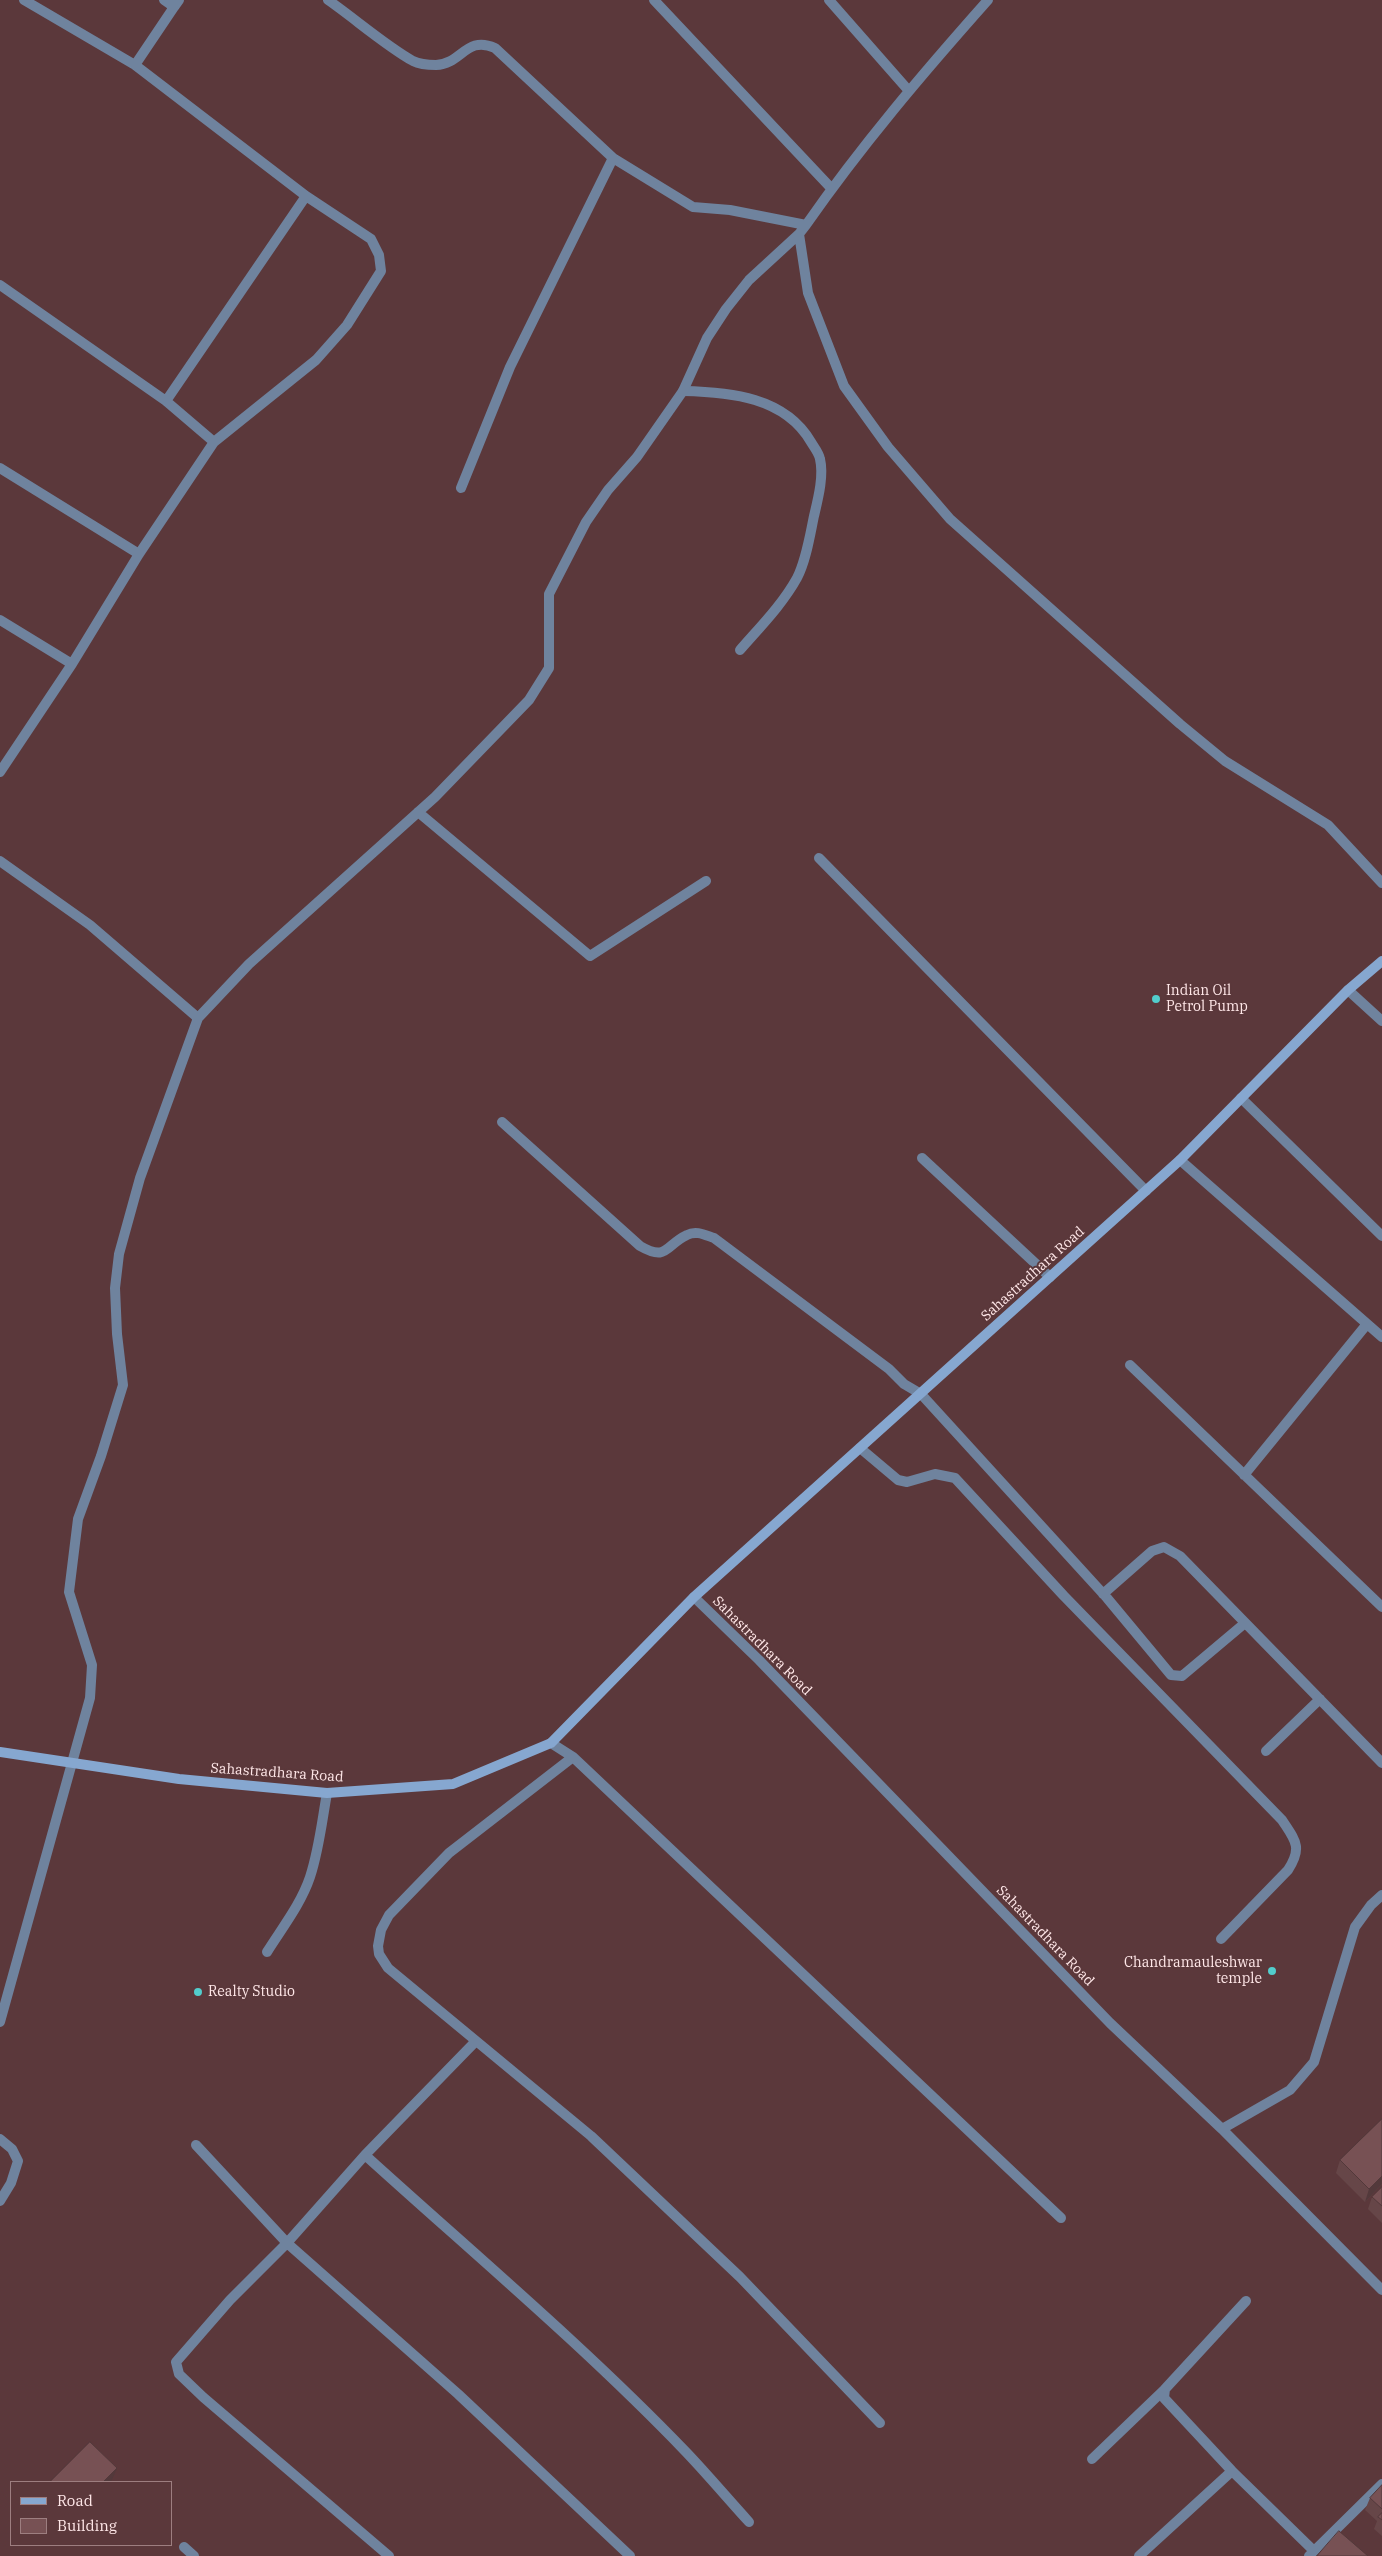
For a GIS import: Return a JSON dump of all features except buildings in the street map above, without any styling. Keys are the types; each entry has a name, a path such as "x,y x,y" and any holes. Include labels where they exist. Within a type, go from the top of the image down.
{"main road":[{"name":"Sahastradhara Road","path":"0,1752 179,1779 327,1793 453,1784 550,1743 694,1597 1180,1160 1348,990 1382,961"}],"street":[{"path":"0,772 72,664 139,554 214,442 316,360 346,325 380,271 379,255 371,239 306,196 135,64 24,0"},
{"path":"135,64 177,3 164,0"},
{"path":"328,0 414,62 434,65 448,64 474,44 486,44 495,48 613,158 693,207 730,210 806,225"},
{"path":"654,0 831,188"},
{"path":"830,0 909,91"},
{"path":"0,2022 90,1698 92,1665 69,1592 78,1519 101,1456 123,1385 117,1334 115,1288 119,1254 140,1178 198,1018 257,957 418,812 499,733 529,700 549,668 549,594 586,522 608,490 637,457 683,391 707,338 749,280 799,234 831,188 909,91 988,0"},
{"path":"460,488 510,367 613,158"},
{"path":"166,401 306,196"},
{"path":"799,234 808,293 844,386 888,447 950,519 1180,724 1225,761 1328,825 1382,882"},
{"path":"0,285 166,401 214,442"},
{"path":"683,391 717,392 753,399 791,416 806,433 820,458 818,498 798,576 782,601 740,650"},
{"path":"0,468 139,554"},
{"path":"0,620 72,664"},
{"path":"418,812 590,956 706,881"},
{"path":"819,858 1146,1191"},
{"path":"0,861 90,925 198,1018"},
{"path":"1348,990 1382,1020"},
{"path":"1241,1098 1382,1236"},
{"path":"502,1122 640,1246 658,1253 665,1252 688,1234 698,1233 714,1238 889,1368 904,1384 921,1394 1104,1594 1169,1672 1178,1676 1245,1623"},
{"path":"922,1158 1050,1277"},
{"path":"1180,1160 1382,1337"},
{"path":"1244,1475 1367,1324"},
{"path":"1130,1365 1382,1607"},
{"path":"860,1448 898,1480 907,1482 936,1474 955,1478 1064,1596 1282,1820 1294,1837 1298,1850 1296,1858 1288,1870 1221,1939"},
{"path":"1104,1594 1152,1551 1164,1547 1180,1556 1382,1763"},
{"name":"Sahastradhara Road","path":"694,1597 759,1660 1110,2023 1222,2129 1382,2290"},
{"path":"1266,1751 1320,1699"},
{"path":"550,1743 574,1757 1061,2218"},
{"path":"574,1757 450,1853 389,1916 381,1930 379,1954 388,1968 474,2042 591,2136 740,2277 880,2422"},
{"path":"267,1952 296,1907 310,1879 317,1852 327,1793"},
{"path":"1222,2129 1290,2090 1314,2062 1356,1927 1371,1905 1382,1895"},
{"path":"389,2556 203,2397 177,2371 178,2358 474,2042"},
{"path":"0,2139 12,2149 18,2161 11,2183 0,2200"},
{"path":"196,2145 287,2243 458,2394 630,2556"},
{"path":"366,2156 509,2284 616,2385 685,2452 749,2522"},
{"path":"1092,2459 1165,2390 1246,2301"},
{"path":"1165,2390 1165,2401 1311,2554 1382,2484"},
{"path":"1139,2556 1232,2471"},
{"path":"184,2547 194,2556"}],"place":[{"name":"Indian Oil Petrol Pump","path":"1156,999"},
{"name":"Chandramauleshwar temple","path":"1272,1971"},
{"name":"Realty Studio","path":"198,1992"}]}
